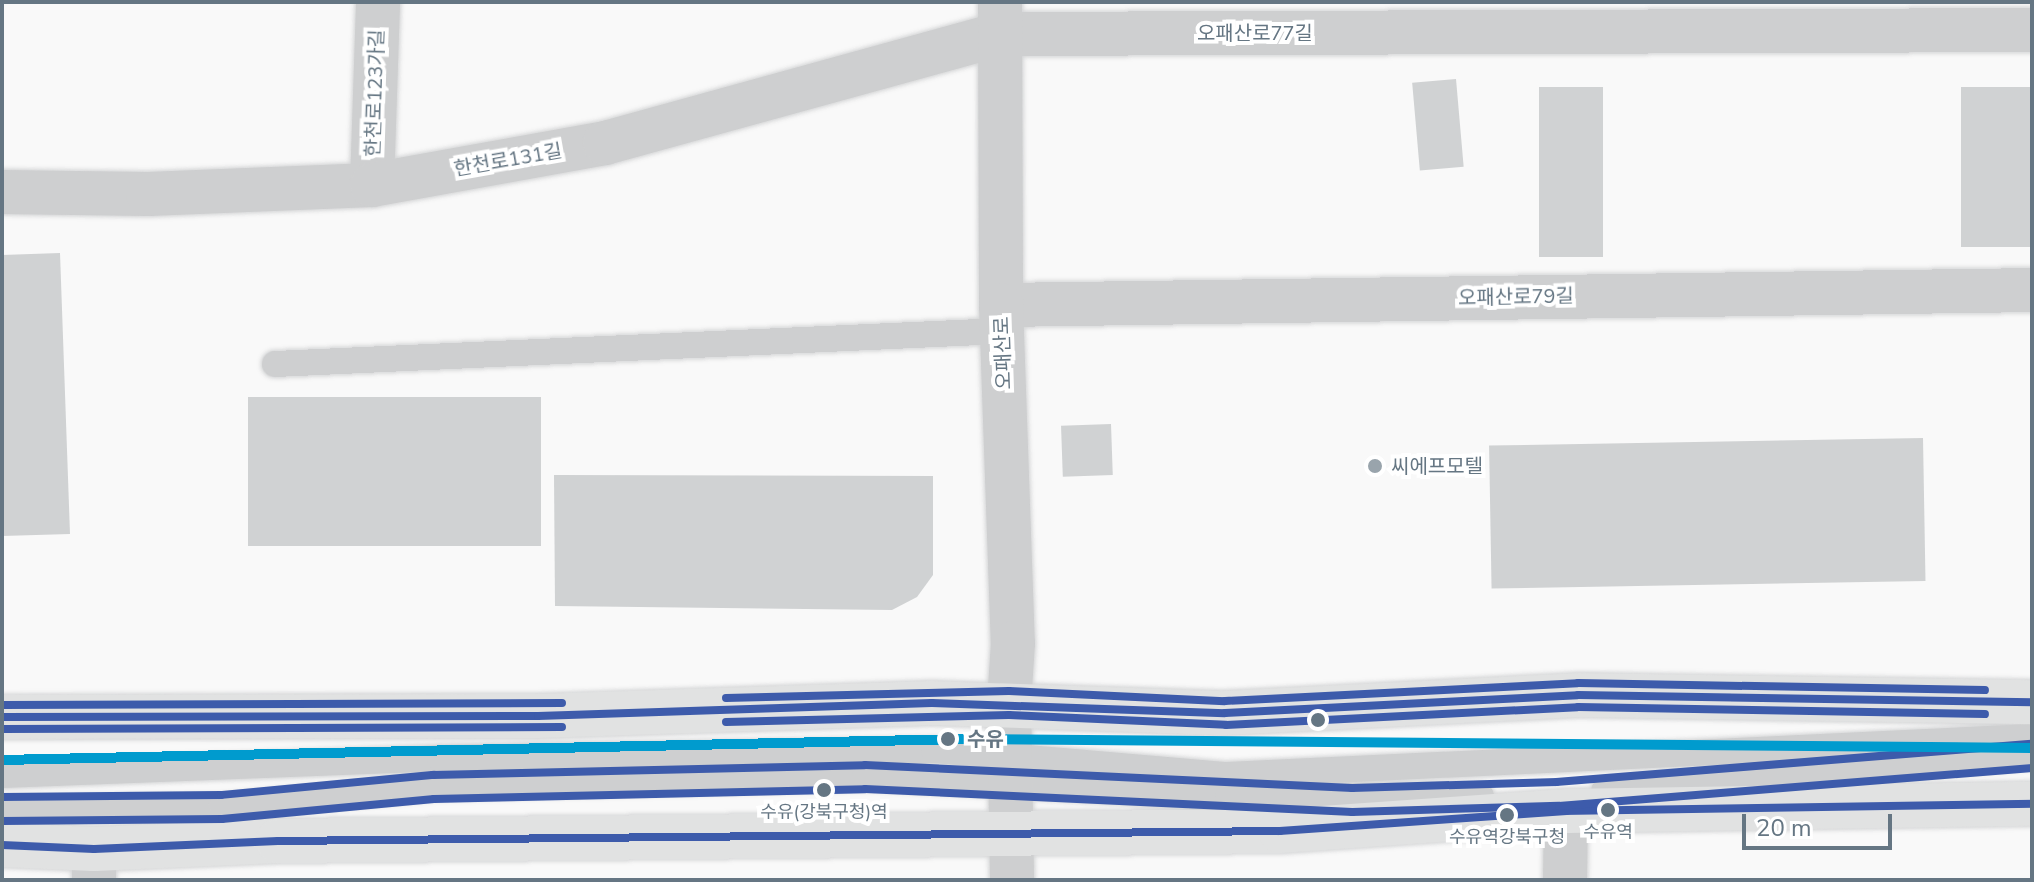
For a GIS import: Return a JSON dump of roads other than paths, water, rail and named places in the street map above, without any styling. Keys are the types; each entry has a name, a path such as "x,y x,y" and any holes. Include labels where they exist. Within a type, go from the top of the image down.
{"main road":[{"path":"2,717 538,716 1009,703 1225,713 1578,695 2032,702"},
{"path":"2,845 94,864 278,841 1280,831 1566,811 2032,804"}],"street":[{"name":"한천로123가길","path":"372,185 378,2"},
{"name":"오패산로77길","path":"1000,18 1957,16 2032,30"},
{"name":"한천로131길","path":"2,192 148,194 372,185 605,143 1000,18"},
{"name":"오패산로","path":"1000,18 1001,318 1013,643 1009,703 1012,880"},
{"name":"오패산로79길","path":"1001,318 2032,290"},
{"path":"1565,880 1566,811"}],"lane":[{"path":"275,364 1001,318"},
{"path":"2,809 233,807 433,787 1011,772 1227,775 2032,737"},
{"path":"2,775 751,752 934,750 1011,772 1337,800 1558,794 2032,756"}],"place":[{"name":"씨에프모텔","path":"1375,466"},
{"name":"수유","path":"948,739"},
{"name":"수유(강북구청)역","path":"824,790"},
{"name":"수유역","path":"1608,810"},
{"name":"수유역강북구청","path":"1507,815"}]}
